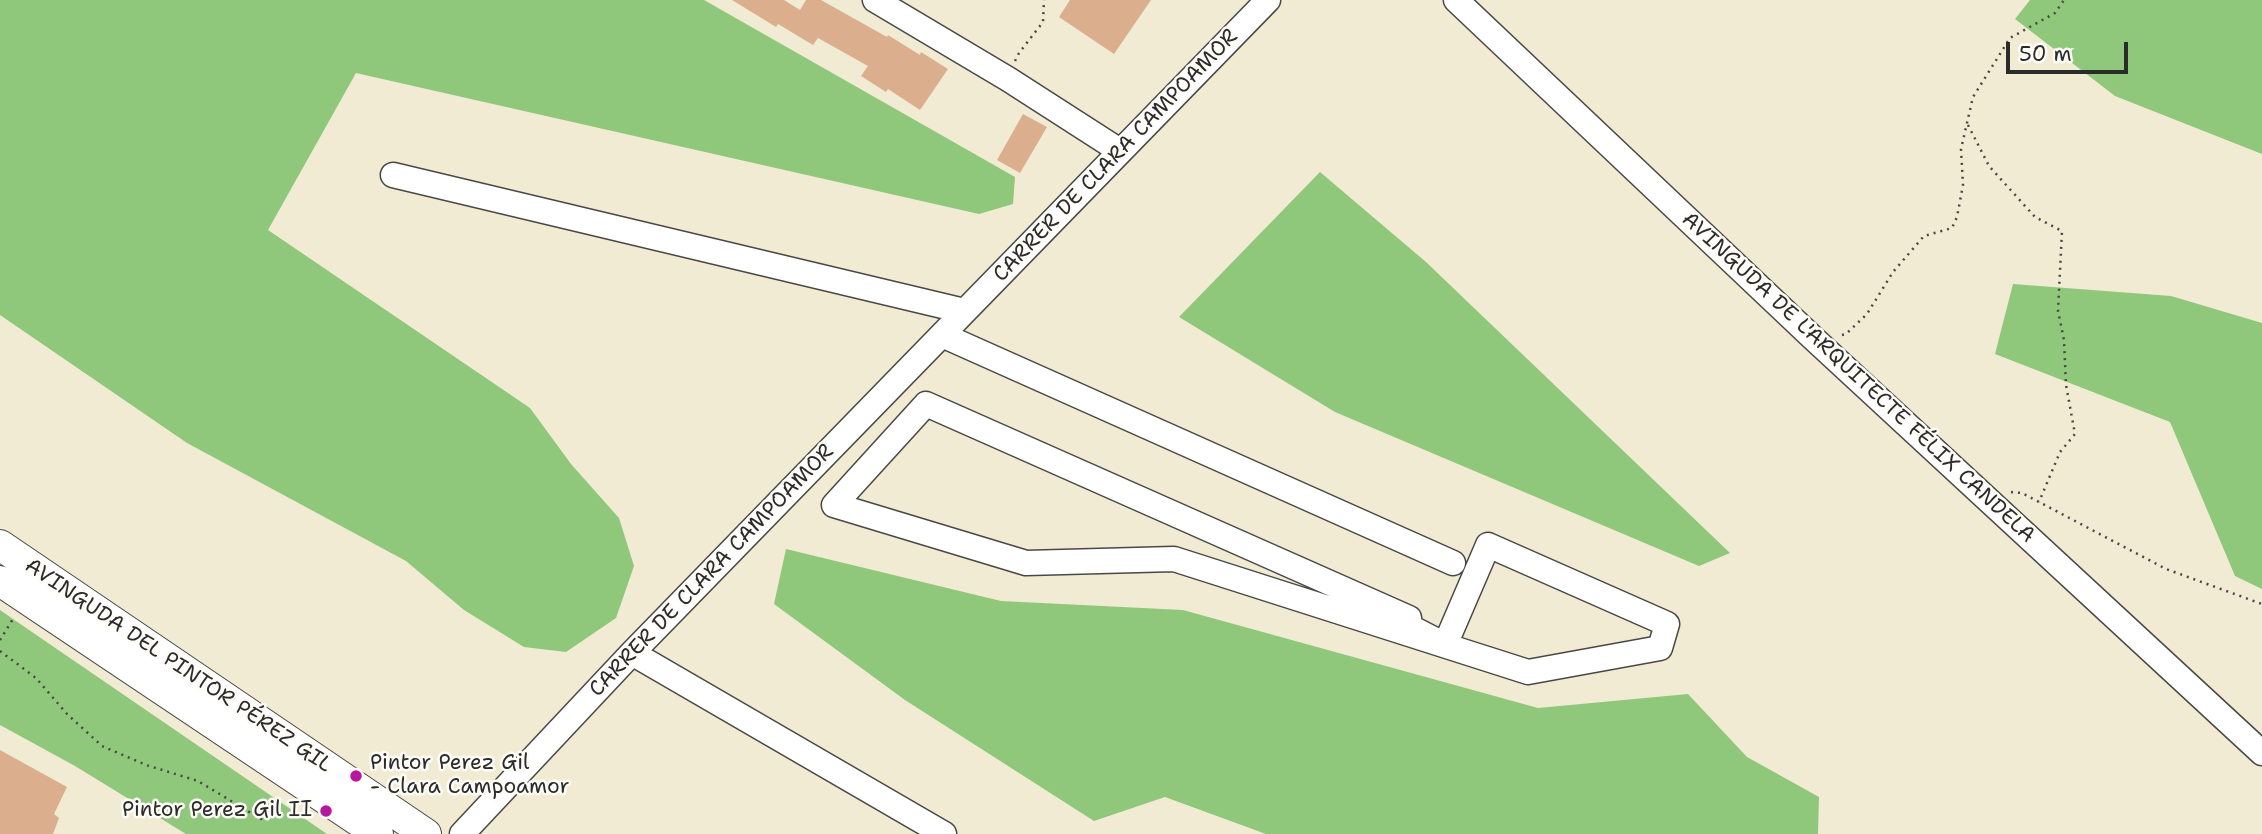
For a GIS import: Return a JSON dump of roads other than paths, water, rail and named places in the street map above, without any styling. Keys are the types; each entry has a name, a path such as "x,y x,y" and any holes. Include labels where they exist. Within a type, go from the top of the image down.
{"main road":[{"name":"AVINGUDA DEL PINTOR PÉREZ GIL","path":"0,545 426,834"},
{"name":"AVINGUDA DEL PINTOR PÉREZ GIL","path":"0,580 378,834"}],"street":[{"path":"875,0 1008,79 1120,151"},
{"name":"CARRER DE CLARA CAMPOAMOR","path":"462,834 632,653 1268,0"},
{"name":"AVINGUDA DE L'ARQUITECTE FÉLIX CANDELA","path":"1456,0 1813,338 2262,753"},
{"path":"393,175 964,311"},
{"path":"942,334 1454,563"},
{"path":"926,404 1409,618 1410,627 1445,645 1488,545 1667,624 1660,648 1528,672 1174,559 1026,564 834,505 926,404"},
{"path":"632,653 944,834"}],"place":[{"name":"Pintor Perez Gil - Clara Campoamor","path":"356,776"},
{"name":"Pintor Perez Gil II","path":"326,811"}]}
